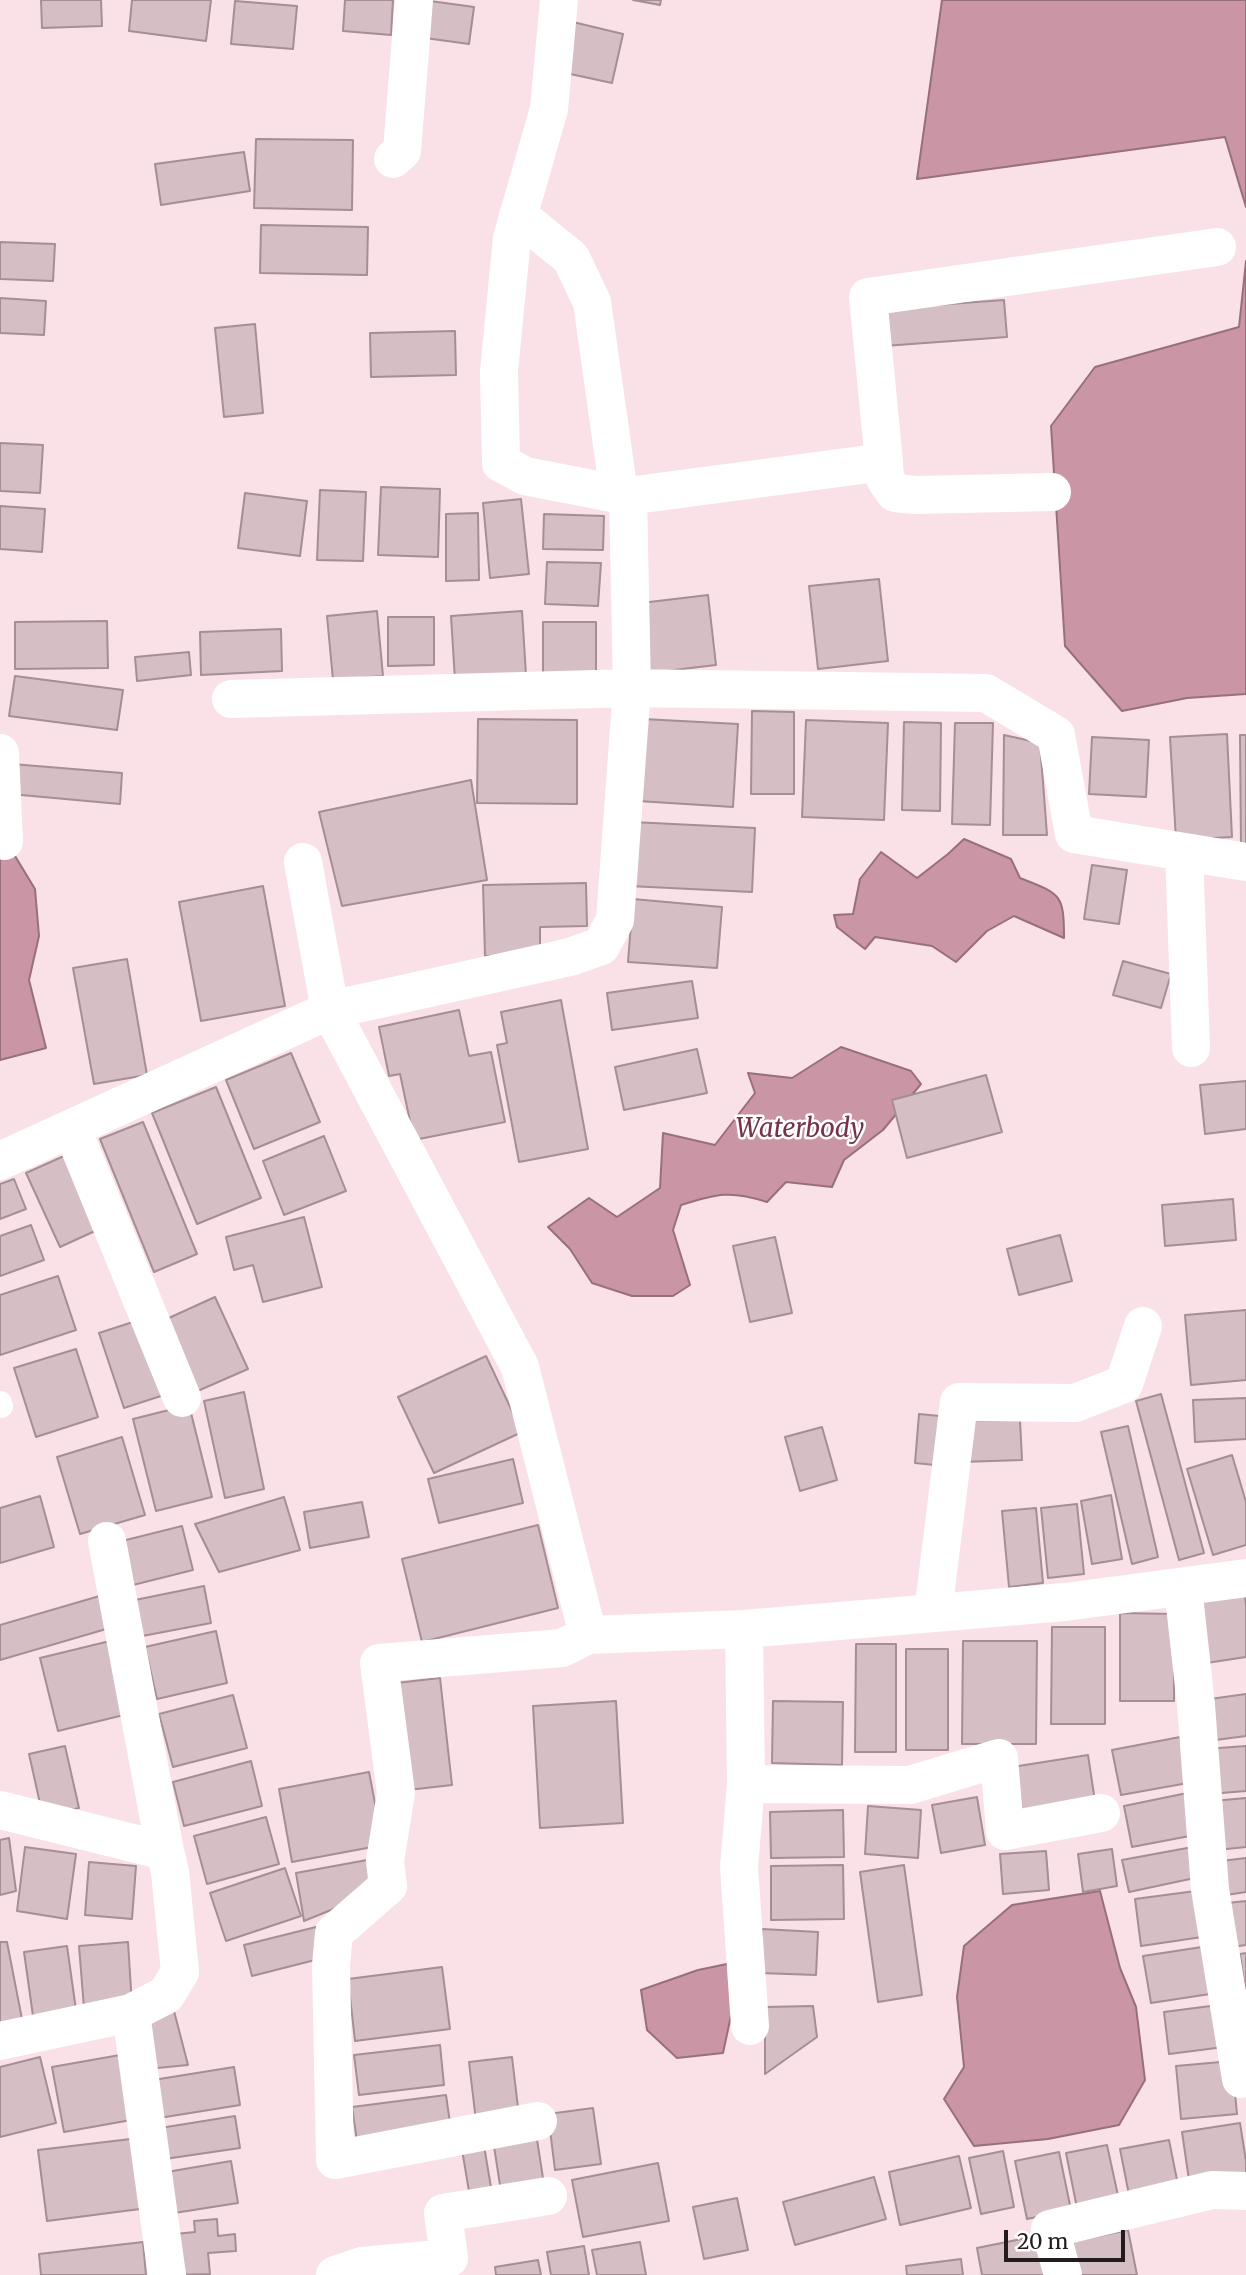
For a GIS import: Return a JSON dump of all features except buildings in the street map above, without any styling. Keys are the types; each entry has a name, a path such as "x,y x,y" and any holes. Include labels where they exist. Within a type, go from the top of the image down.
{"street":[{"path":"393,159 402,151 414,0"},
{"path":"559,0 549,109 512,238 499,371 501,463 525,476 624,495 884,463"},
{"path":"0,1161 330,1010 570,957 601,946 615,920 632,688 624,495 592,302 571,258 518,215"},
{"path":"1052,492 915,495 895,493 885,479 868,297 1217,247"},
{"path":"231,699 632,688 986,693 1056,735 1074,834 1246,862"},
{"path":"0,754 4,841"},
{"path":"1184,852 1191,1048"},
{"path":"303,862 330,1010 520,1367 588,1635"},
{"path":"72,1129 183,1398"},
{"path":"933,1613 959,1402 1075,1403 1124,1384 1143,1326"},
{"path":"0,2041 131,2013 166,1995 180,1972 170,1871 107,1541"},
{"path":"538,2121 335,2160 334,1933 388,1886 385,1860 396,1793 379,1663 562,1648 588,1635 744,1629 1065,1602 1246,1578"},
{"path":"1183,1587 1196,1705 1210,1889 1241,2079"},
{"path":"744,1629 746,1784 739,1867 750,2026"},
{"path":"746,1784 910,1785 999,1758 1005,1831 1101,1813"},
{"path":"0,1810 165,1851"},
{"path":"131,2013 167,2275"},
{"path":"1063,2275 1050,2229 1212,2190 1246,2191"},
{"path":"335,2275 362,2266 449,2258 443,2213 548,2196"}],"water":[{"path":"942,0 1246,0 1246,207 1225,137 917,179"},
{"path":"1246,261 1246,694 1187,698 1122,711 1065,646 1051,426 1095,367 1239,327"},
{"path":"964,839 1011,859 1020,878 1052,892 1061,904 1064,938 1014,916 987,931 956,962 932,946 875,937 865,949 837,927 834,915 853,914 860,879 881,852 917,878"},
{"path":"12,851 35,889 39,936 29,980 46,1048 0,1060 0,854"},
{"name":"Waterbody","path":"841,1047 911,1071 921,1084 883,1130 844,1160 832,1187 786,1182 767,1202 724,1195 681,1205 673,1230 690,1285 673,1296 632,1296 592,1283 570,1249 548,1227 589,1198 617,1217 660,1188 663,1133 715,1145 755,1093 748,1073 792,1078"},
{"path":"1100,1891 1120,1968 1136,2007 1145,2080 1119,2125 1048,2139 974,2146 944,2099 964,2067 957,1997 964,1946 1012,1905"},
{"path":"727,1964 735,1997 723,2053 677,2058 647,2030 641,1990 698,1970"}]}
